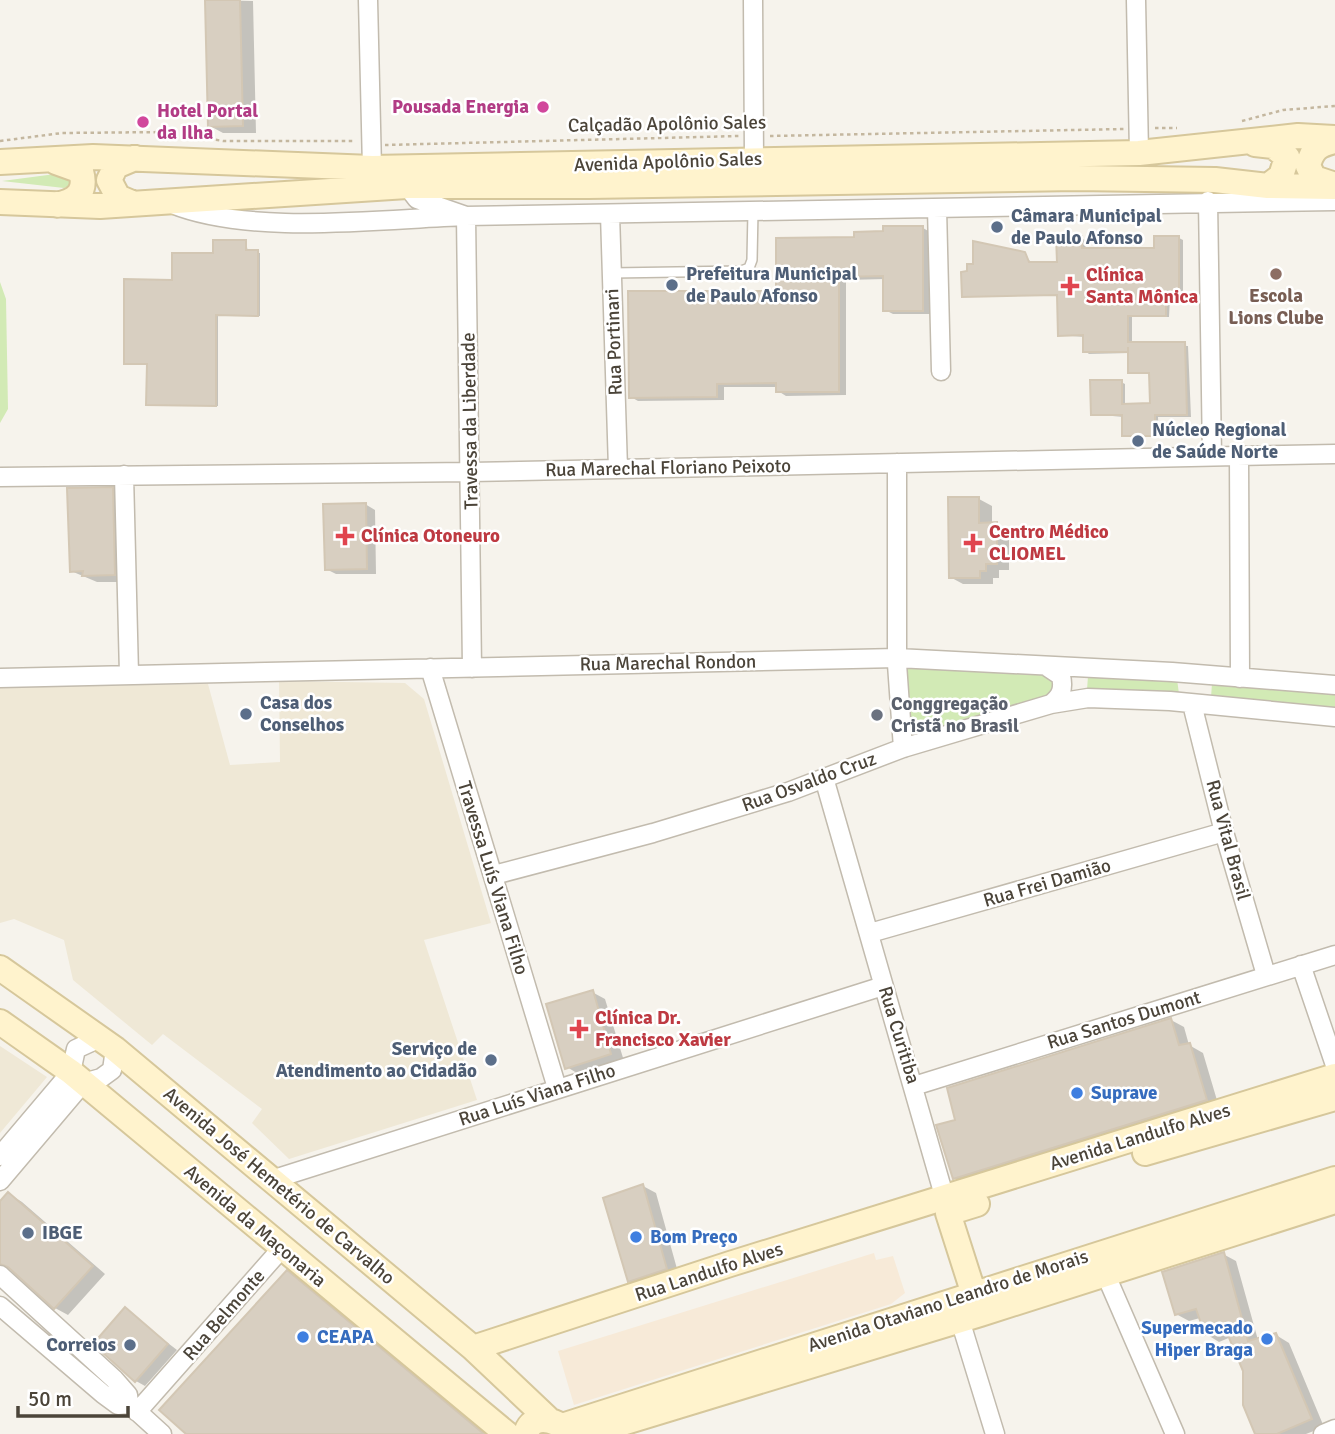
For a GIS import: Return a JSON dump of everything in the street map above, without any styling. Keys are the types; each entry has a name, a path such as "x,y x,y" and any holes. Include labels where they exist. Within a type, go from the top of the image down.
{"street":[{"path":"368,0 372,157"},
{"path":"753,0 755,148"},
{"path":"1136,0 1139,141"},
{"path":"1237,133 1273,146 1287,158 1282,176 1268,186"},
{"name":"Avenida Apolônio Sales","path":"0,162 1139,141 1237,133 1335,140"},
{"path":"1335,140 1321,144 1312,152 1308,166 1314,178 1335,186"},
{"path":"132,203 118,197 109,180 116,166 139,158"},
{"path":"29,160 61,162 81,171 85,184 83,192 70,202 53,206"},
{"name":"Avenida Apolônio Sales","path":"0,202 53,206 132,203 407,186 589,187 1076,178 1215,180 1268,186 1335,186"},
{"path":"407,186 417,199 467,216"},
{"path":"165,201 219,219 283,222 1208,201 1335,201"},
{"path":"1208,201 1212,456"},
{"path":"937,208 941,372"},
{"name":"Rua Portinari","path":"610,214 618,469"},
{"name":"Travessa da Liberdade","path":"467,216 472,668"},
{"name":"Rua Marechal Floriano Peixoto","path":"0,477 471,472 1335,454"},
{"path":"1239,456 1240,678"},
{"path":"897,463 897,658 902,748"},
{"path":"124,475 129,674"},
{"name":"Rua Marechal Rondon","path":"0,678 897,658 1172,672 1335,685"},
{"path":"1045,666 1061,676 1063,687 1058,698 1051,704"},
{"name":"Travessa Luís Viana Filho","path":"430,668 556,1088"},
{"path":"1088,669 1082,682 1088,698"},
{"path":"1170,701 1182,694 1185,685 1182,676 1172,672"},
{"path":"1220,677 1211,686 1211,694 1220,706"},
{"name":"Rua Osvaldo Cruz","path":"494,876 653,833 788,792 902,748 1051,704 1088,698 1170,701 1335,717"},
{"name":"Rua Vital Brasil","path":"1192,704 1224,832 1266,975"},
{"name":"Rua Curitiba","path":"824,778 947,1205 971,1309 995,1434"},
{"name":"Rua Frei Damião","path":"870,933 1224,832"},
{"name":"Rua Santos Dumont","path":"914,1086 1335,955"},
{"path":"1301,965 1335,1065"},
{"name":"Avenida José Hemetério de Carvalho","path":"0,968 108,1043 473,1348 558,1426"},
{"name":"Rua Luís Viana Filho","path":"271,1180 884,986"},
{"name":"Avenida da Maçonaria","path":"0,1022 77,1077 507,1434"},
{"path":"0,1156 77,1077 101,1078 113,1070 108,1043 76,1049 77,1077 0,1181"},
{"name":"Avenida Landulfo Alves","path":"947,1205 1335,1076"},
{"name":"Avenida Landulfo Alves","path":"947,1205 1335,1098"},
{"name":"Avenida Otaviano Leandro de Morais","path":"526,1434 527,1428 540,1419 558,1426 1105,1273 1253,1215 1335,1179"},
{"name":"Avenida Otaviano Leandro de Morais","path":"971,1309 1253,1215 1335,1201"},
{"name":"Rua Landulfo Alves","path":"473,1348 947,1205"},
{"name":"Rua Belmonte","path":"133,1408 282,1248"},
{"path":"1105,1273 1175,1434"},
{"path":"0,1275 114,1379 128,1395 133,1408 162,1434"},
{"path":"0,1306 118,1405 133,1408"},
{"name":"Avenida Otaviano Leandro de Morais","path":"586,1434 787,1363"},
{"path":"1323,1434 1335,1429"}],"lane":[{"path":"612,274 741,271 749,268 752,260 753,211"}],"path":[{"path":"1237,133 1283,110 1335,106"},
{"name":"Calçadão Apolônio Sales","path":"0,141 62,133 169,132 223,141 349,139 372,157 1139,141 1178,128"}],"shaded area":[{"path":"279,681 405,683 424,699 491,923 424,940 477,1100 289,1159 252,1123 262,1109 163,1034 152,1045 73,980 64,940 14,919 0,923 0,687 208,684 230,765 280,762"},
{"path":"0,1046 47,1077 0,1133"},
{"path":"874,1253 876,1260 893,1256 905,1293 891,1304 574,1405 558,1351"}],"green space":[{"path":"63,173 72,176 72,185 64,188 2,181"},
{"path":"0,282 6,299 8,409 0,423"},
{"path":"905,667 1047,674 1053,677 1056,694 919,735 909,730"},
{"path":"1088,676 1177,679 1179,694 1087,690"},
{"path":"1212,683 1335,685 1335,716 1211,698"}],"building":[{"path":"205,0 240,0 243,126 208,127"},
{"path":"883,226 923,226 923,311 883,311 883,276 839,277 839,392 776,392 776,383 717,384 717,397 629,398 628,291 776,291 776,238 854,237 854,232 883,231"},
{"path":"1056,236 1082,236 1082,248 1154,248 1154,236 1179,236 1179,297 1166,297 1166,316 1128,316 1128,342 1185,342 1187,415 1155,415 1155,436 1122,436 1122,415 1091,415 1090,380 1122,380 1122,404 1150,403 1149,373 1128,373 1128,352 1083,352 1083,335 1058,336 1057,295 962,297 961,272 967,271 967,264 973,264 973,241 1025,252 1029,262 1057,262"},
{"path":"213,240 246,240 246,250 258,250 258,316 216,315 216,406 146,405 147,364 124,364 124,279 172,280 172,253 213,253"},
{"path":"113,487 115,575 82,576 83,571 70,572 67,488"},
{"name":"Centro Médico CLIOMEL","path":"948,497 979,497 979,523 997,522 997,564 986,564 986,571 980,571 980,578 949,578"},
{"name":"Clínica Otoneuro","path":"366,503 367,569 325,570 323,504"},
{"name":"Clínica Dr. Francisco Xavier","path":"593,990 611,1054 565,1069 546,1004"},
{"name":"Suprave","path":"1171,1018 1179,1045 1190,1043 1207,1100 953,1179 936,1125 955,1120 947,1088"},
{"name":"Bom Preço","path":"643,1184 667,1269 628,1282 603,1198"},
{"name":"IBGE","path":"8,1192 93,1266 54,1309 8,1267 0,1264 0,1201"},
{"name":"Supermecado Hiper Braga","path":"1224,1252 1248,1341 1276,1333 1312,1419 1277,1434 1255,1434 1243,1405 1243,1371 1225,1328 1205,1335 1196,1309 1175,1315 1162,1272"},
{"name":"CEAPA","path":"287,1270 484,1434 186,1434 159,1410"},
{"name":"Correios","path":"125,1307 168,1344 135,1382 93,1344"}],"place":[{"name":"Pousada Energia","path":"543,107"},
{"name":"Hotel Portal da Ilha","path":"143,122"},
{"name":"Câmara Municipal de Paulo Afonso","path":"997,227"},
{"name":"Escola Lions Clube","path":"1276,274"},
{"name":"Prefeitura Municipal de Paulo Afonso","path":"672,285"},
{"name":"Clínica Santa Mônica","path":"1070,286"},
{"name":"Núcleo Regional de Saúde Norte","path":"1138,441"},
{"name":"Clínica Otoneuro","path":"345,536"},
{"name":"Centro Médico CLIOMEL","path":"973,543"},
{"name":"Casa dos Conselhos","path":"246,714"},
{"name":"Conggregação Cristã no Brasil","path":"877,715"},
{"name":"Clínica Dr. Francisco Xavier","path":"579,1029"},
{"name":"Serviço de Atendimento ao Cidadão","path":"491,1060"},
{"name":"Suprave","path":"1077,1093"},
{"name":"IBGE","path":"28,1233"},
{"name":"Bom Preço","path":"636,1237"},
{"name":"CEAPA","path":"303,1337"},
{"name":"Supermecado Hiper Braga","path":"1267,1339"},
{"name":"Correios","path":"130,1345"}]}
